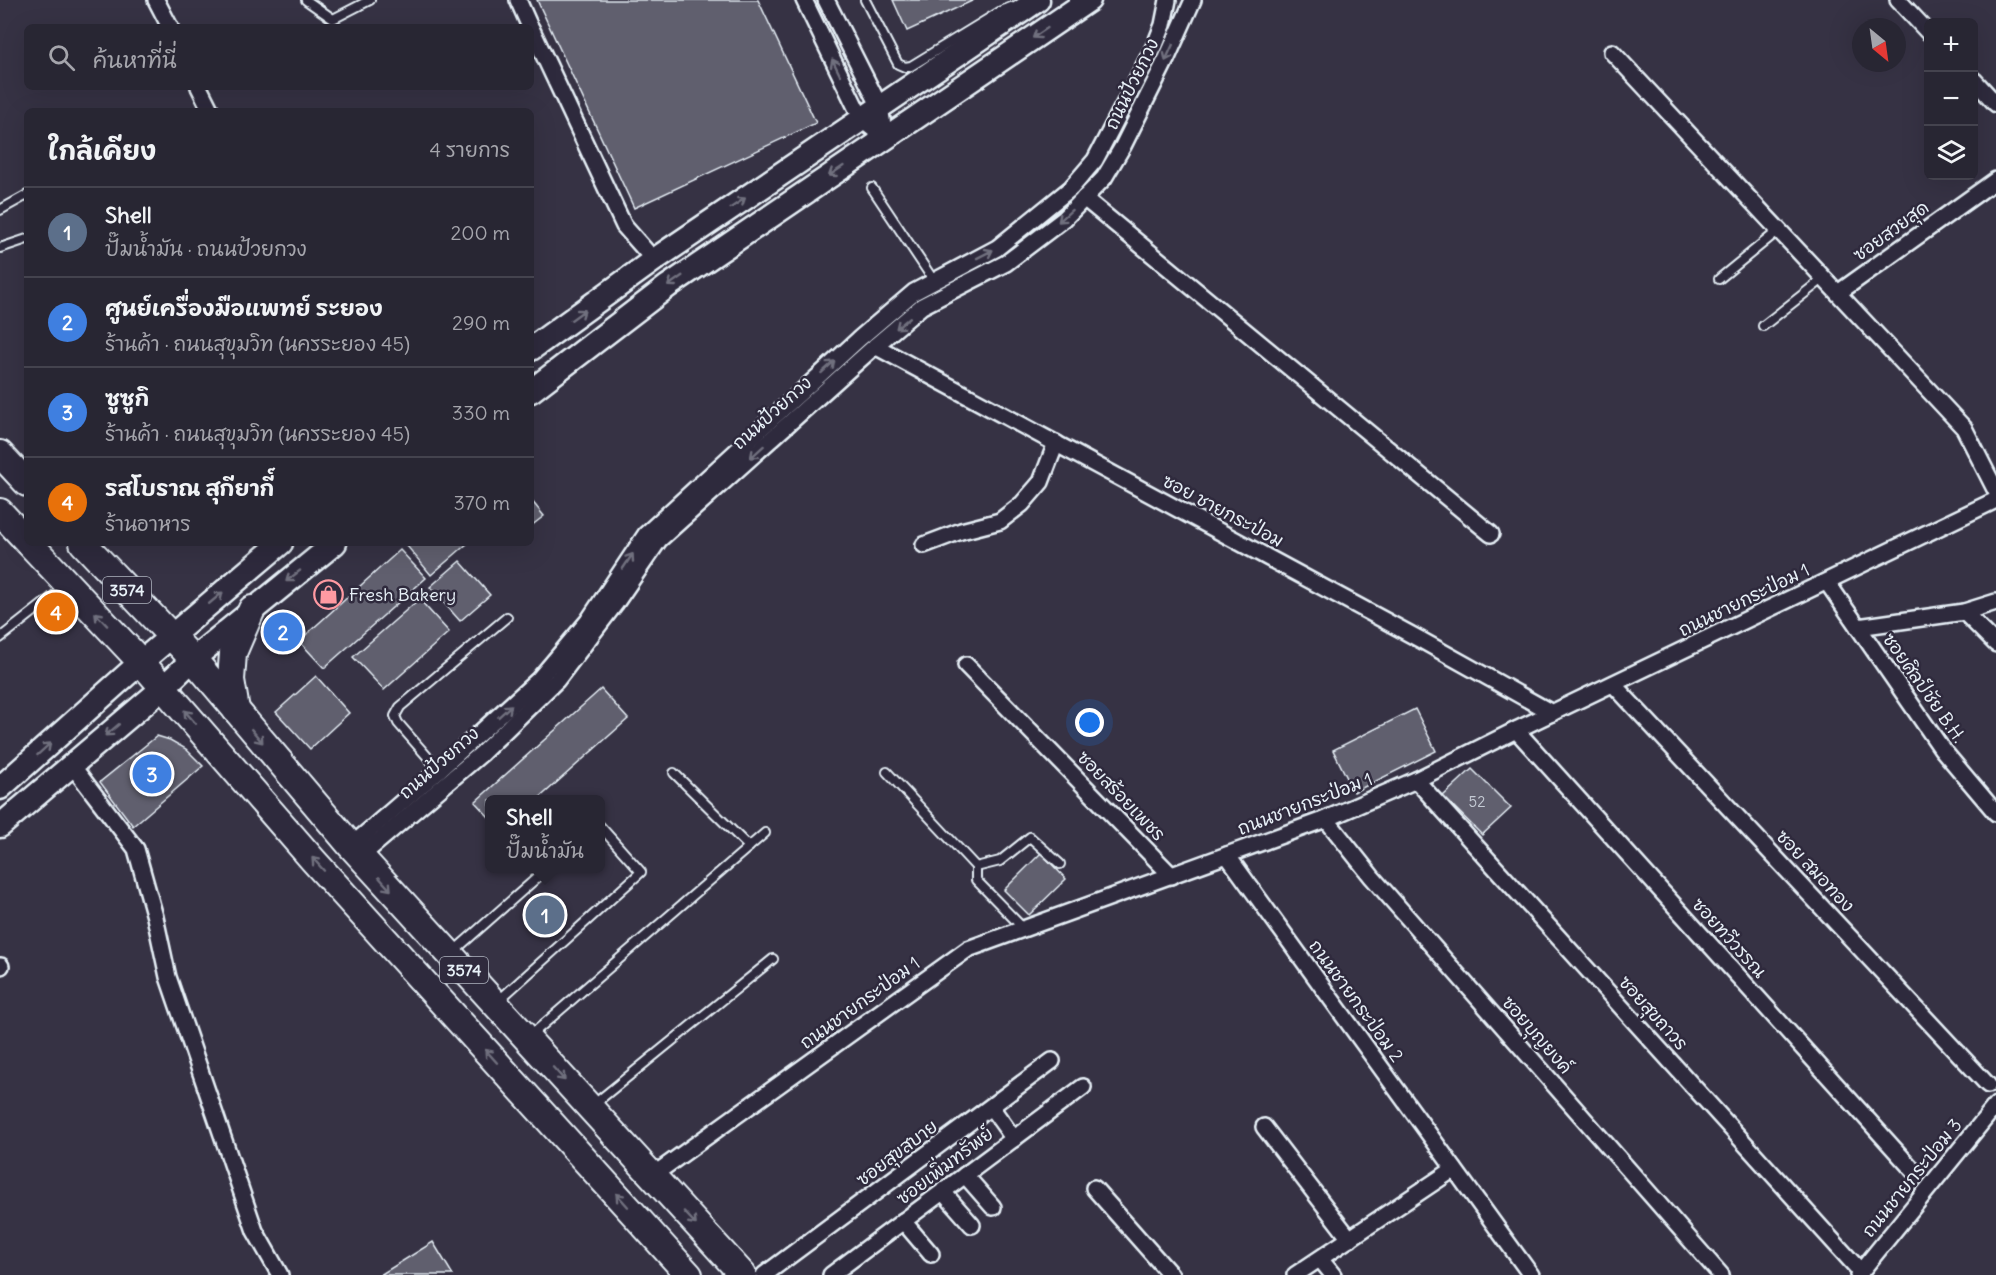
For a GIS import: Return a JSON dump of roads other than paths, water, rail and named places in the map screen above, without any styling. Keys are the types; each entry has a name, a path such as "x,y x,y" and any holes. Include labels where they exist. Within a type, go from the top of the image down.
{"main road":[{"path":"0,454 24,480"},
{"name":"3574","path":"0,513 24,538"},
{"name":"3574","path":"32,546 164,687 314,860 689,1275"},
{"name":"3574","path":"86,546 193,659 356,852 743,1275"},
{"path":"237,712 231,680 233,654 252,609"}],"street":[{"path":"156,0 168,24"},
{"path":"518,0 529,24"},
{"path":"804,0 862,120 885,138"},
{"path":"826,0 880,107 885,138"},
{"path":"534,389 668,286 1089,0"},
{"name":"ถนนป้วยกวง","path":"356,852 481,754 557,680 615,604 659,540 875,346 922,306 1006,263 1064,219 1104,178 1123,146 1193,0"},
{"path":"1898,0 1924,27"},
{"path":"1168,1 1176,7 1181,27"},
{"name":"ถนนป้วยกวง","path":"356,852 439,770 538,680 588,621 646,534 914,291 997,248 1071,188 1095,160 1155,45 1168,1"},
{"path":"534,347 654,260 1030,5"},
{"path":"534,34 624,226 654,260"},
{"path":"1612,52 1964,428 1996,491"},
{"path":"1978,84 1996,104"},
{"path":"200,90 210,108"},
{"name":"ซอยสวยสุด","path":"1838,293 1996,180"},
{"path":"1084,198 1491,534"},
{"name":"ซอย ชายกระป่อม","path":"875,346 1552,713"},
{"path":"924,545 961,531 1000,521 1022,504 1041,482 1056,443"},
{"name":"ถนนชายกระป่อม 1","path":"652,1176 968,949 1326,819 1416,780 1996,500"},
{"path":"0,788 141,662 277,546"},
{"path":"0,826 252,609 331,546"},
{"name":"ซอยศิลป์ชัย B.H.","path":"1827,582 1942,749 1996,813"},
{"path":"1858,627 1964,612 1996,602"},
{"path":"1964,612 1996,644"},
{"name":"ซอยสร้อยเพชร","path":"966,665 1172,876"},
{"name":"ซอย สมอทอง","path":"1613,684 1988,1084"},
{"name":"ซอยทวีวรรณ","path":"1516,730 1914,1171"},
{"path":"71,764 136,849 155,917 168,977 255,1231 277,1274"},
{"name":"ซอยสุขถาวร","path":"1416,780 1860,1273"},
{"name":"ซอยบุญยงค์","path":"1326,819 1372,877 1721,1275"},
{"name":"ถนนชายกระป่อม 2","path":"1227,855 1531,1275"},
{"name":"ซอยสุขสบาย","path":"764,1275 1052,1061"},
{"name":"ซอยเพิ่มทรัพย์","path":"831,1275 1083,1087"},
{"name":"ถนนชายกระป่อม 3","path":"1860,1273 1996,1105"},
{"path":"990,1107 1014,1140"},
{"path":"1264,1127 1350,1239"},
{"path":"1295,1275 1454,1169"},
{"path":"965,1175 993,1207"},
{"path":"1094,1188 1171,1275"},
{"path":"943,1192 972,1225"},
{"path":"903,1221 931,1254"},
{"path":"1320,1259 1333,1275"}],"lane":[{"path":"306,0 333,19 370,0"},
{"path":"865,0 898,64 904,67 911,66 1001,11 1030,5"},
{"path":"872,188 934,281"},
{"path":"0,210 24,197"},
{"path":"1719,279 1779,230"},
{"path":"0,248 24,240"},
{"path":"1763,326 1824,278"},
{"path":"0,638 68,584"},
{"path":"439,770 398,723 395,716 400,706 507,617"},
{"path":"887,772 976,867 976,880 1024,929"},
{"path":"674,774 748,847"},
{"path":"495,1004 641,872 605,832"},
{"path":"526,1038 765,833"},
{"path":"976,867 1000,861 1030,837 1060,864"},
{"path":"450,955 542,873"},
{"path":"590,1108 773,959"}],"place":[{"name":"Fresh Bakery","path":"328,595"},
{"name":"รสโบราณ สุกียากี์","path":"56,612"},
{"name":"ศูนย์เครื่องมือแพทย์ ระยอง","path":"283,632"},
{"name":"ซูซูกิ","path":"152,774"},
{"name":"Shell","path":"545,915"}]}
